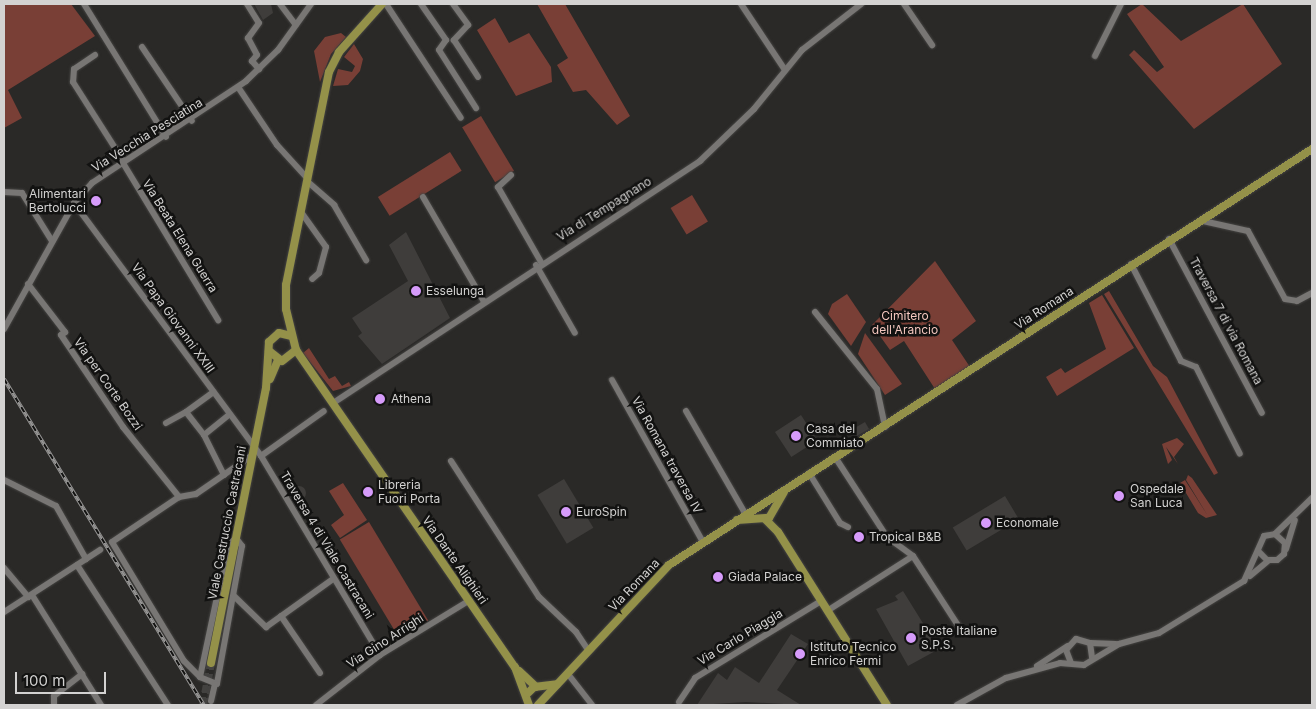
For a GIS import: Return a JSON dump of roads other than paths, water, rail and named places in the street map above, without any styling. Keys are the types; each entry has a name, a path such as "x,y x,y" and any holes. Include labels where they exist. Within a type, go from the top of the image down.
{"main road":[{"name":"Viale Castruccio Castracani","path":"211,663 266,388 270,342 279,333 286,309 301,212 325,90 339,52 382,4"},
{"name":"Via Romana","path":"542,704 655,578 703,542 745,513 763,505 809,473 885,427 1131,264 1203,221 1312,149"},
{"name":"Viale Castruccio Castracani","path":"266,388 282,360 296,350 291,336 286,309"},
{"path":"279,333 291,336"},
{"name":"Via Dante Alighieri","path":"296,350 305,368 333,404 516,667 529,699"},
{"path":"269,351 282,360"},
{"name":"Via Dante Alighieri","path":"282,360 305,368"},
{"name":"Via Romana","path":"737,520 763,519 773,513 789,486"},
{"path":"763,505 773,513 778,532"},
{"path":"763,505 763,519 778,532 886,705"},
{"name":"Via Dante Alighieri","path":"516,667 538,687"},
{"path":"542,704 529,699 538,687 561,682"},
{"path":"538,687 542,704"}],"street":[{"path":"247,4 259,23 248,38 257,55 252,61 259,69"},
{"path":"280,4 296,25"},
{"name":"Via Vecchia Pesciatina","path":"4,329 74,203 92,183 166,137 238,88 259,69 312,4"},
{"path":"386,4 461,118"},
{"path":"421,4 446,42 439,50 476,108"},
{"path":"453,4 468,25 454,40 478,77"},
{"path":"741,4 785,70"},
{"name":"Via di Tempagnano","path":"333,404 539,264 708,154 802,50 861,4"},
{"path":"904,4 932,45"},
{"path":"1095,56 1121,4"},
{"path":"83,5 166,137"},
{"path":"142,47 192,120"},
{"name":"Via Beata Elena Guerra","path":"95,55 74,69 73,82 218,320"},
{"path":"238,88 277,145 308,180 334,205 366,260"},
{"path":"511,175 498,186 575,333"},
{"path":"4,192 22,193 52,241"},
{"path":"423,197 484,302"},
{"name":"Via Papa Giovanni XXIII","path":"74,203 254,446"},
{"path":"301,212 326,246 319,273 312,279"},
{"path":"1203,221 1248,231 1285,299 1297,301 1312,293"},
{"name":"Traversa 7 di via Romana","path":"1170,239 1262,413"},
{"path":"1131,264 1181,361 1196,367 1240,454"},
{"name":"Via per Corte Bozzi","path":"28,284 65,332 61,336 123,427 179,496"},
{"path":"814,312 877,389 885,427"},
{"name":"Via Romana traversa IV","path":"612,380 703,542"},
{"path":"166,423 186,412 214,392"},
{"path":"261,456 324,411"},
{"path":"686,411 745,513"},
{"path":"186,412 204,435 224,475"},
{"path":"204,435 230,414"},
{"name":"Traversa 4 di Viale Castracani","path":"254,446 380,655"},
{"path":"215,684 200,677 184,661 112,542 179,496 196,494 251,456"},
{"path":"836,457 887,536 913,556 961,630"},
{"path":"451,461 539,597 576,632 589,651"},
{"path":"809,473 840,523 848,527"},
{"path":"4,480 56,506 86,559"},
{"path":"1246,578 1259,552 1263,538 1275,534 1295,519 1312,498"},
{"path":"1027,671 1071,663 1081,666 1092,658 1120,644 1166,629 1246,578 1268,561 1279,559 1285,550 1295,519"},
{"path":"1275,534 1283,540 1285,550"},
{"path":"200,677 228,545 236,538 242,546 234,596 212,702"},
{"path":"4,612 100,550"},
{"path":"1259,552 1268,561"},
{"path":"827,611 913,556"},
{"path":"77,565 168,705"},
{"path":"4,568 30,596 101,705"},
{"path":"234,596 266,627 333,579"},
{"name":"Via Gino Arrighi","path":"316,705 380,655 470,600"},
{"name":"Via Carlo Piaggia","path":"679,702 695,678 821,601"},
{"path":"281,616 320,673"},
{"path":"957,705 988,686 1027,671 1078,638 1090,643 1120,644"},
{"path":"1090,643 1092,658"},
{"path":"1068,646 1071,663"},
{"path":"54,705 54,696 82,674"},
{"path":"568,674 592,705"}],"tunnel":[{"path":"203,705 211,663"}],"railway":[{"path":"4,379 204,705"}],"place":[{"name":"Alimentari Bertolucci","path":"96,201"},
{"name":"Esselunga","path":"416,291"},
{"name":"Athena","path":"380,399"},
{"name":"Casa del Commiato","path":"796,436"},
{"name":"Libreria Fuori Porta","path":"368,492"},
{"name":"Ospedale San Luca","path":"1119,496"},
{"name":"EuroSpin","path":"566,512"},
{"name":"Economale","path":"986,523"},
{"name":"Tropical B&B","path":"859,537"},
{"name":"Giada Palace","path":"718,577"},
{"name":"Poste Italiane S.P.S.","path":"911,638"},
{"name":"Istituto Tecnico Enrico Fermi","path":"800,654"}],"park label":[{"name":"Cimitero dell'Arancio","path":"905,323"}]}
